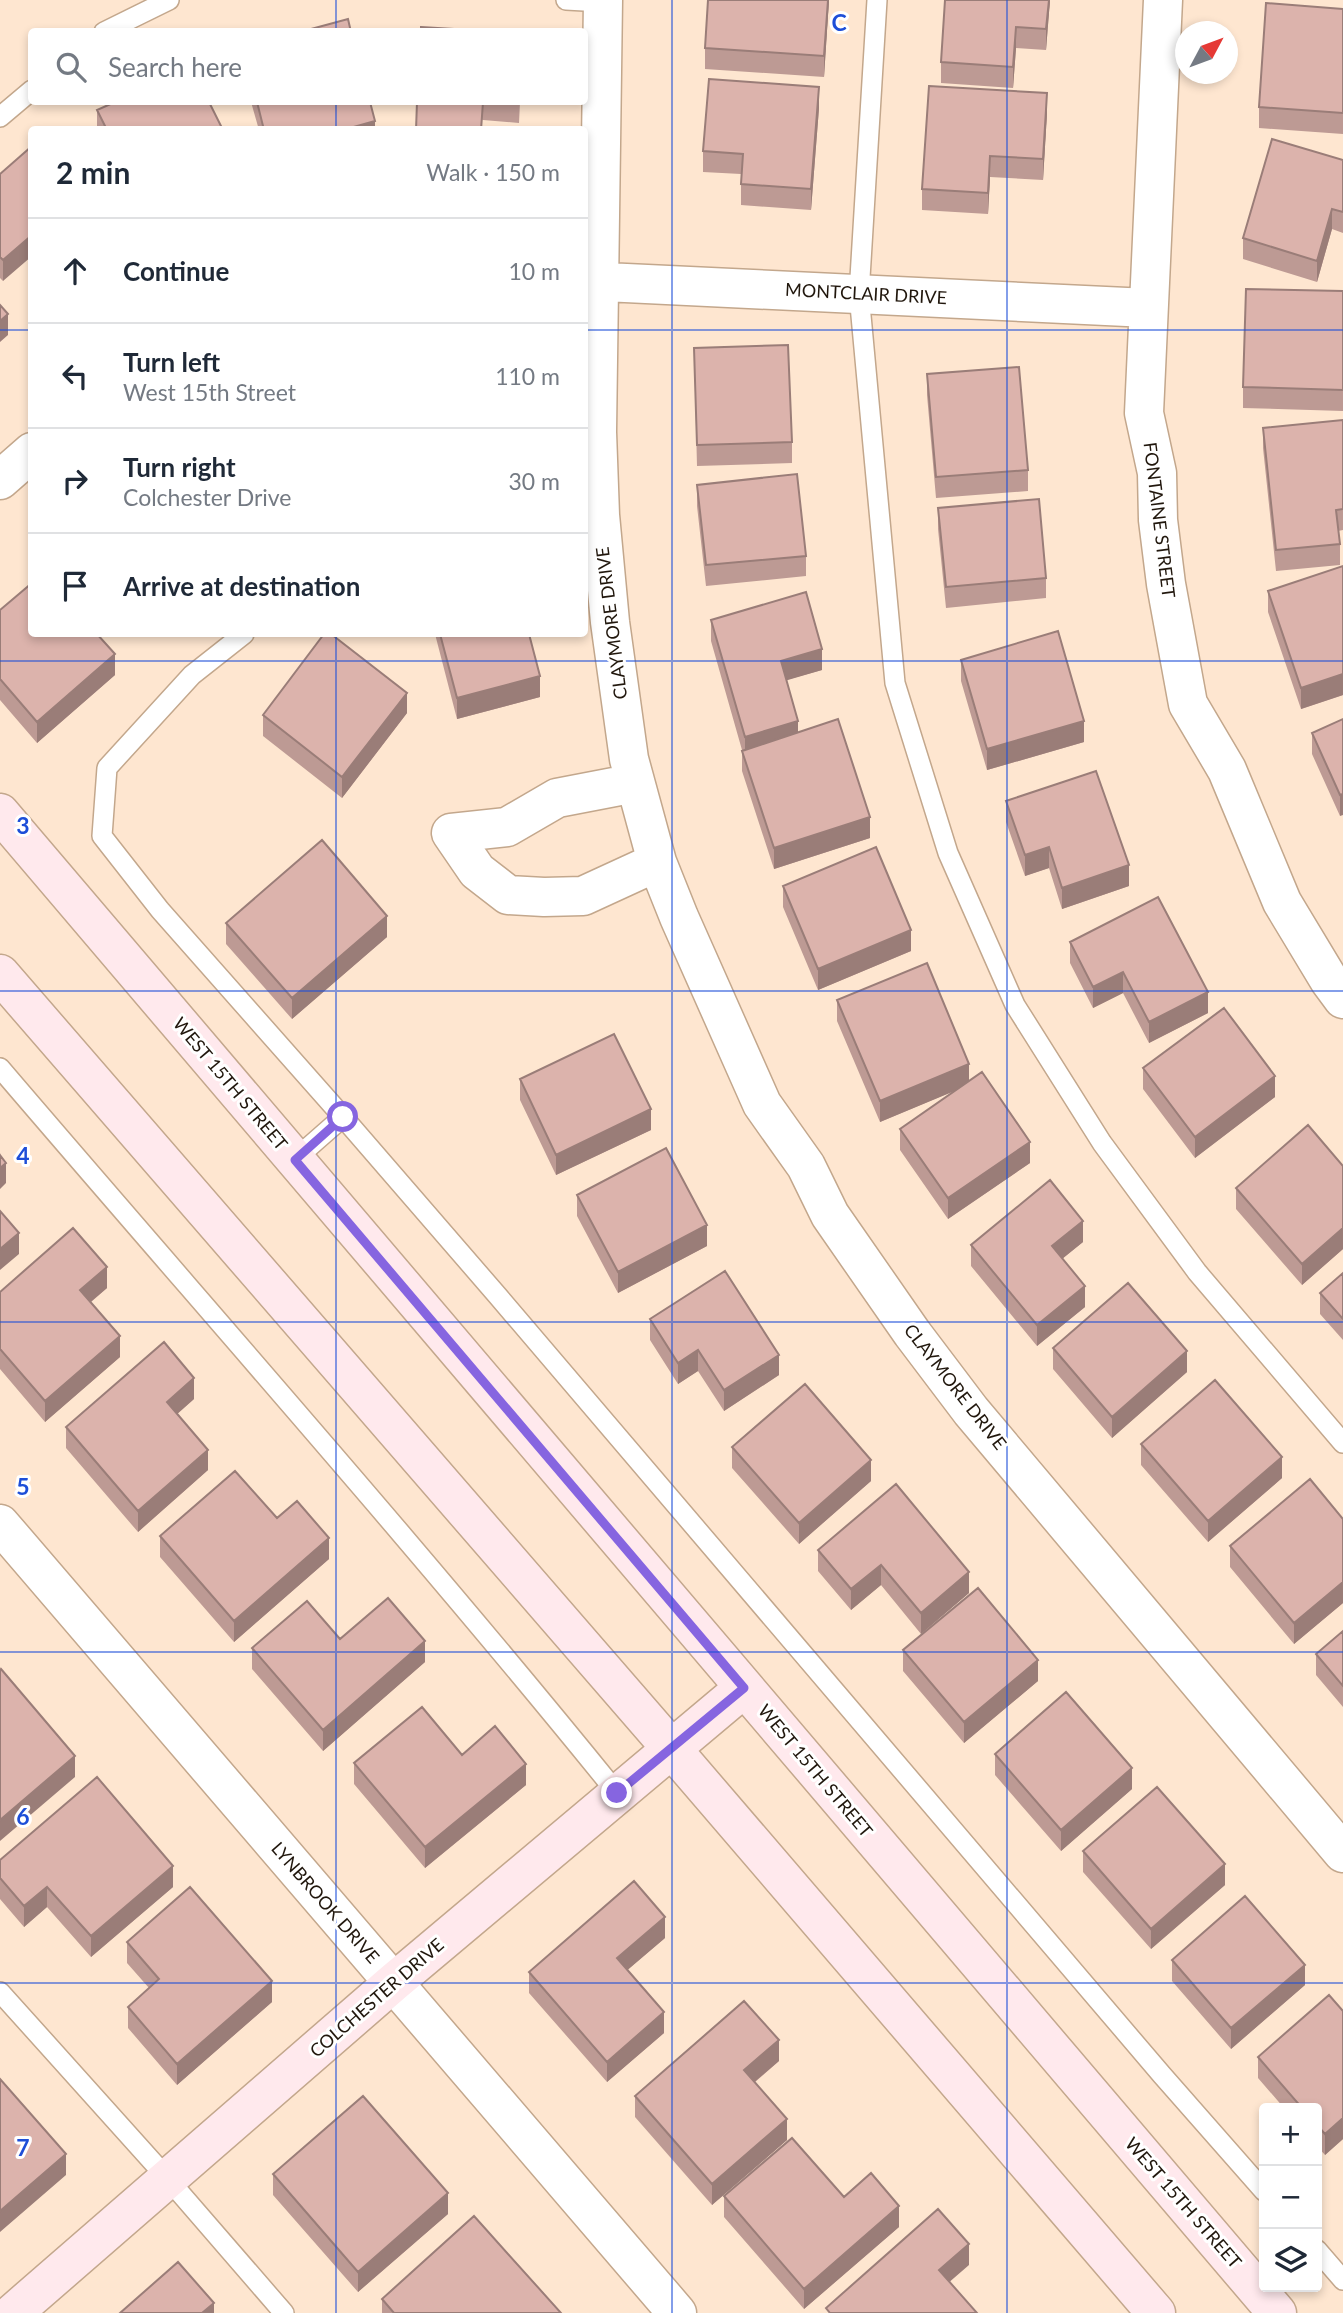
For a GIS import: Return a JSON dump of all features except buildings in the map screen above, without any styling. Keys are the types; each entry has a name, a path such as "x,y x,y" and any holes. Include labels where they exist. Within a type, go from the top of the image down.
{"main road":[{"name":"WEST 15TH STREET","path":"0,813 1277,2313"},
{"path":"0,974 671,1748 1156,2313"},
{"name":"COLCHESTER DRIVE","path":"13,2313 394,1982 744,1688"}],"street":[{"name":"FONTAINE STREET","path":"1163,0 1144,413 1157,473 1158,520 1166,584 1188,704 1227,770 1282,902 1343,999"},
{"name":"CLAYMORE DRIVE","path":"590,1 591,282 597,432 592,516 629,759 657,862 679,917 762,1104 806,1166 830,1215 912,1333 971,1411 1343,1853"},
{"name":"MONTCLAIR DRIVE","path":"591,282 1148,308"},
{"path":"0,480 28,456"},
{"path":"635,783 557,798 507,827 452,833 477,871 508,895 583,896 657,862"},
{"name":"LYNBROOK DRIVE","path":"0,1524 677,2313"}],"lane":[{"path":"112,28 169,0"},
{"path":"877,0 859,294 895,683 948,853 1015,1004 1102,1143 1197,1272 1343,1443"},
{"path":"0,117 28,93"},
{"path":"240,637 192,675 107,768 102,836 160,910 497,1294 1259,2185"},
{"path":"0,1068 362,1486 617,1793"},
{"path":"295,1160 343,1117"},
{"path":"0,1992 284,2313"},
{"path":"1322,2256 1343,2280"}],"route":[{"path":"343,1117 295,1160 744,1688 617,1793"}]}
